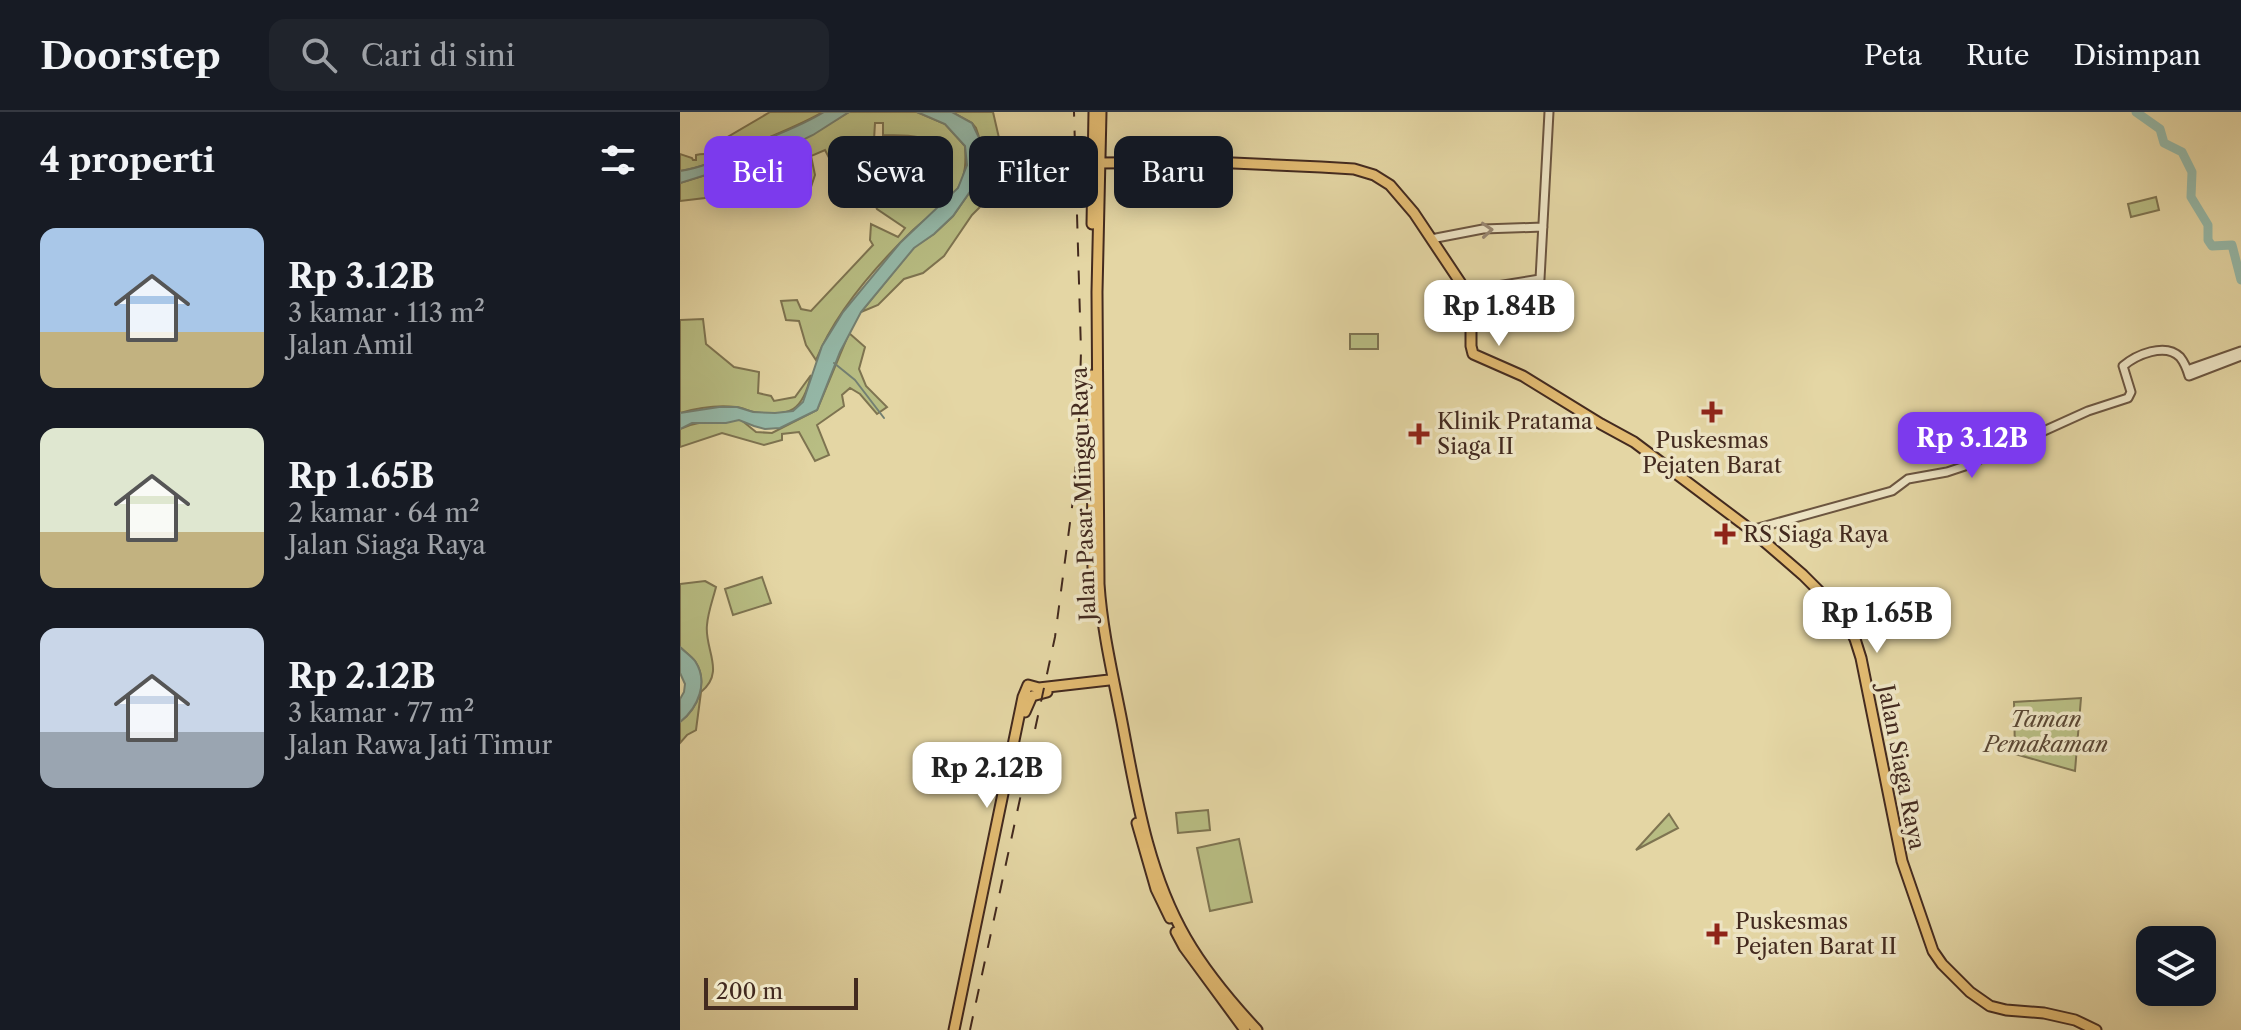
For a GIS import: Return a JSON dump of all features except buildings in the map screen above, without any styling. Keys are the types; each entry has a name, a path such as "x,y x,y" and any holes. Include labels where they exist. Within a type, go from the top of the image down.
{"main road":[{"name":"Jalan Pasar Minggu Raya","path":"1094,112 1091,303 1094,592 1137,823 1156,889 1184,947 1245,1030"},
{"name":"Jalan Pasar Minggu Raya","path":"1101,112 1097,335 1099,584 1103,622 1140,812 1162,887 1195,952 1257,1030"},
{"path":"1102,163 1211,162 1366,172 1384,181 1397,193 1466,291"},
{"name":"Jalan Siaga Raya","path":"1466,291 1473,354 1523,376 1634,442 1751,530 1836,608 1855,639 1902,861 1933,951 1970,992 1990,1006 2075,1020 2096,1030"},
{"path":"956,1030 1024,702 1042,692 1109,683"}],"street":[{"path":"1466,291 1540,279 1549,112"},
{"path":"1431,239 1483,229 1543,227"},
{"path":"1751,530 1892,491 1911,478 1971,464 2088,411 2128,398 2131,392 2123,366 2143,354 2169,351 2181,358 2189,376 2241,353"}],"green space":[{"path":"770,112 823,112 772,136 729,136"},
{"path":"849,112 917,112 945,124 965,146 961,183 953,194 953,136 883,135 883,123 875,123 874,136 828,136 828,156 825,150 812,156 812,136 807,136"},
{"path":"952,112 993,112 999,136 979,136 972,123"},
{"path":"680,154 693,160 696,160 696,155 704,154 704,165 680,171"},
{"path":"704,176 704,198 680,201 680,183"},
{"path":"969,193 969,208 979,208 944,256 923,273 904,279 878,305 861,312 914,247 953,216"},
{"path":"2156,197 2159,210 2131,217 2128,204"},
{"path":"939,208 898,245 858,291 834,325 816,360 806,345 799,321 786,320 781,301 797,300 801,309 811,311 873,245 870,240 871,224 898,237 905,228 877,209"},
{"path":"703,319 706,344 734,367 759,372 758,393 771,396 774,401 795,397 811,375 799,404 777,414 722,406 680,413 680,320"},
{"path":"849,333 865,347 859,369 866,386 887,407 877,414 860,394 850,388 842,395 844,406 817,425 829,455 815,461 799,432 782,434 782,440 764,445 722,433 680,447 680,429 695,424 740,419 756,432 772,433 817,410"},
{"path":"1350,334 1378,334 1378,349 1350,349"},
{"path":"762,577 771,603 733,615 725,589"},
{"path":"705,581 716,587 707,625 712,676 701,692 696,730 680,743 680,722 692,710 700,694 701,677 695,661 680,647 680,584"},
{"name":"Taman Pemakaman","path":"2081,698 2075,771 2015,754 2014,702"},
{"path":"1208,810 1210,830 1178,833 1176,813"},
{"path":"1669,814 1678,828 1636,850"},
{"path":"1239,839 1252,902 1210,911 1197,848"}],"shaded area":[{"path":"824,112 849,112 811,136 773,136"},
{"path":"917,112 952,112 972,123 978,136 969,136 969,193 953,216 914,248 861,312 840,352 817,410 780,428 765,429 739,420 692,423 680,429 680,413 737,407 753,412 775,413 793,411 803,402 822,346 843,312 900,243 937,208 953,208 953,193 967,165 965,146 945,124"},
{"path":"704,165 704,176 680,183 680,171"},
{"path":"680,647 695,661 701,686 692,710 680,722 680,699 685,684 680,673"}],"waterway":[{"path":"2136,112 2160,129 2164,143 2182,152 2192,172 2191,197 2208,225 2208,240 2212,246 2232,245 2241,280"},
{"path":"834,363 855,380 884,418"}],"railway":[{"path":"970,1030 1055,637 1074,492 1081,351 1074,112"}],"place":[{"name":"Puskesmas Pejaten Barat","path":"1712,412"},
{"name":"Klinik Pratama Siaga II","path":"1419,434"},
{"name":"RS Siaga Raya","path":"1725,534"},
{"name":"Puskesmas Pejaten Barat II","path":"1717,934"}]}
